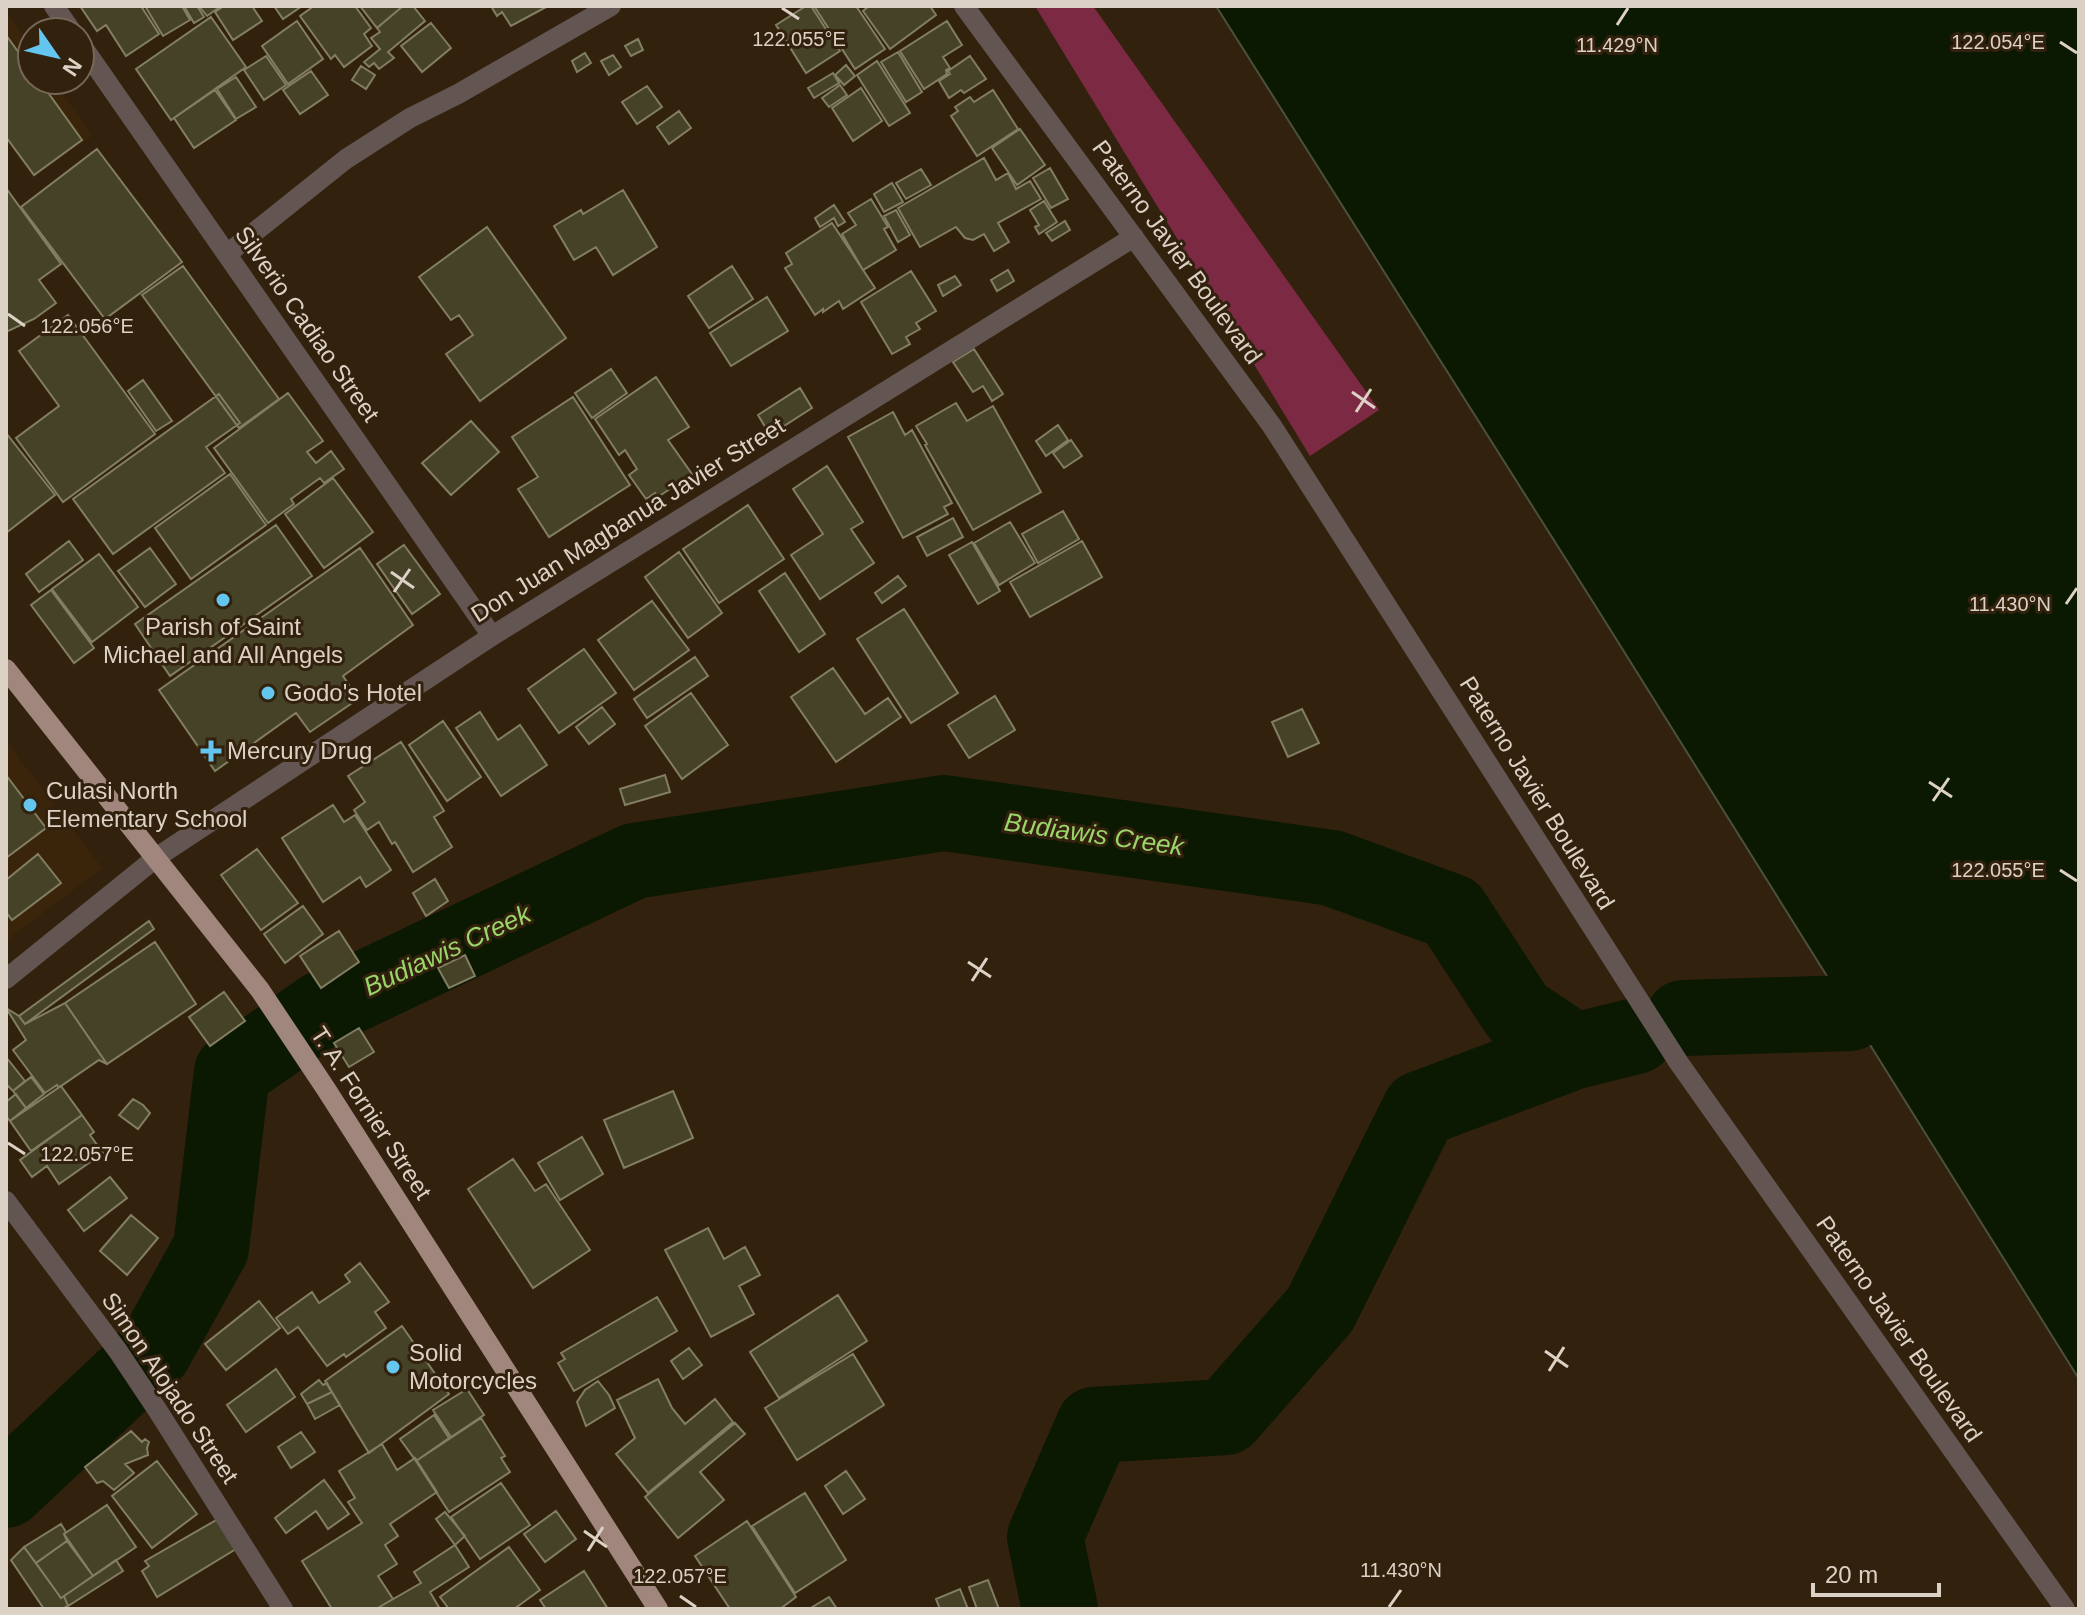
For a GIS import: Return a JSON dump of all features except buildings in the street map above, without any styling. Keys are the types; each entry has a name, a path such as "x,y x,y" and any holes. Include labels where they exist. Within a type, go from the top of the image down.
{"main road":[{"name":"T. A. Fornier Street","path":"6,669 260,990 658,1609"}],"street":[{"path":"227,254 346,159 410,118 611,6"},
{"name":"Paterno Javier Boulevard","path":"964,6 1272,426 1679,1063 2065,1609"},
{"name":"Silverio Cadiao Street","path":"96,66 492,636"},
{"name":"Don Juan Magbanua Javier Street","path":"6,979 157,857 492,636 1134,237"},
{"name":"Simon Alojado Street","path":"6,1201 118,1351 283,1609"}],"shaded area":[{"path":"1035,6 1093,6 1379,410 1310,456"},
{"path":"1216,6 2079,6 2079,1379 1593,602"},
{"path":"6,12 16,26 16,96 64,96 92,136 33,177 6,144"},
{"name":"Culasi North Elementary School","path":"6,741 102,868 6,941"}],"waterway":[{"name":"Budiawis Creek","path":"6,1490 154,1351 211,1248 232,1072 322,1009 634,861 944,813 1332,868 1452,912 1518,1013 1575,1051"},
{"path":"1683,1018 1850,1013"},
{"name":"Budiawis Creek","path":"1060,1609 1045,1537 1094,1425 1226,1417 1320,1310 1420,1109 1575,1051 1636,1036"}],"place":[{"name":"Parish of Saint Michael and All Angels","path":"223,600"},
{"name":"Godo's Hotel","path":"268,693"},
{"name":"Mercury Drug","path":"211,751"},
{"name":"Culasi North Elementary School","path":"30,805"},
{"name":"Solid Motorcycles","path":"393,1367"}]}
